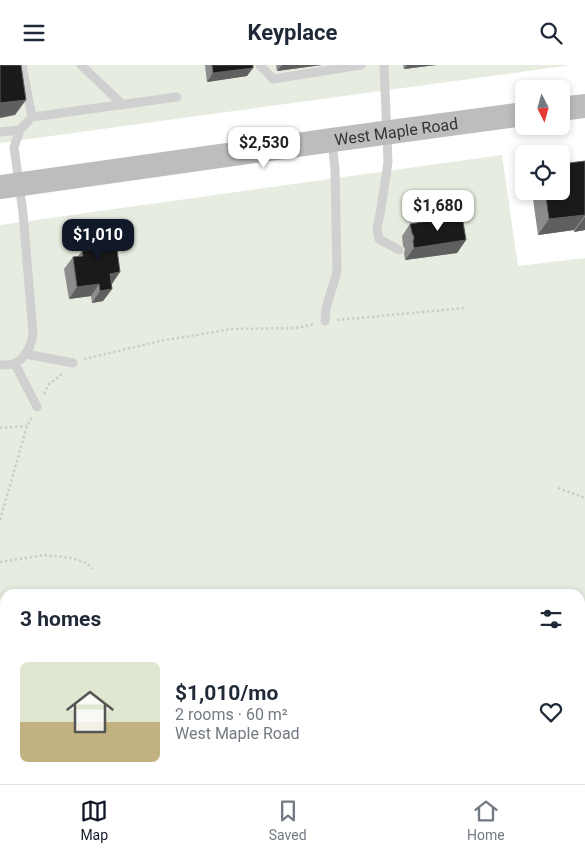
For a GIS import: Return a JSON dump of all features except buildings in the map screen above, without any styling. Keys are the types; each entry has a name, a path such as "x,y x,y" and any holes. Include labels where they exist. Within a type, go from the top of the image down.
{"main road":[{"path":"570,108 585,106"},
{"name":"West Maple Road","path":"10,186 515,115"}],"lane":[{"path":"22,65 32,117"},
{"path":"81,65 123,105"},
{"path":"260,65 273,79 361,65"},
{"path":"384,65 388,162 377,229 379,239 399,250"},
{"path":"0,365 15,364 26,354 32,342 24,231 10,186 14,147 20,130 32,117 177,97"},
{"path":"0,133 20,130"},
{"path":"325,321 326,308 337,272 335,170 332,140"},
{"path":"26,354 73,363"},
{"path":"15,364 37,407"}],"path":[{"path":"0,520 27,426 48,385 73,363 160,341 232,329 296,328 325,321 465,308"},
{"path":"0,429 27,426"},
{"path":"558,488 585,498"},
{"path":"0,562 45,555 72,557 87,563 92,569"}],"shaded area":[{"path":"0,65 572,65 0,143"},
{"path":"502,155 518,266 585,258 585,589 0,589 0,225"}]}
